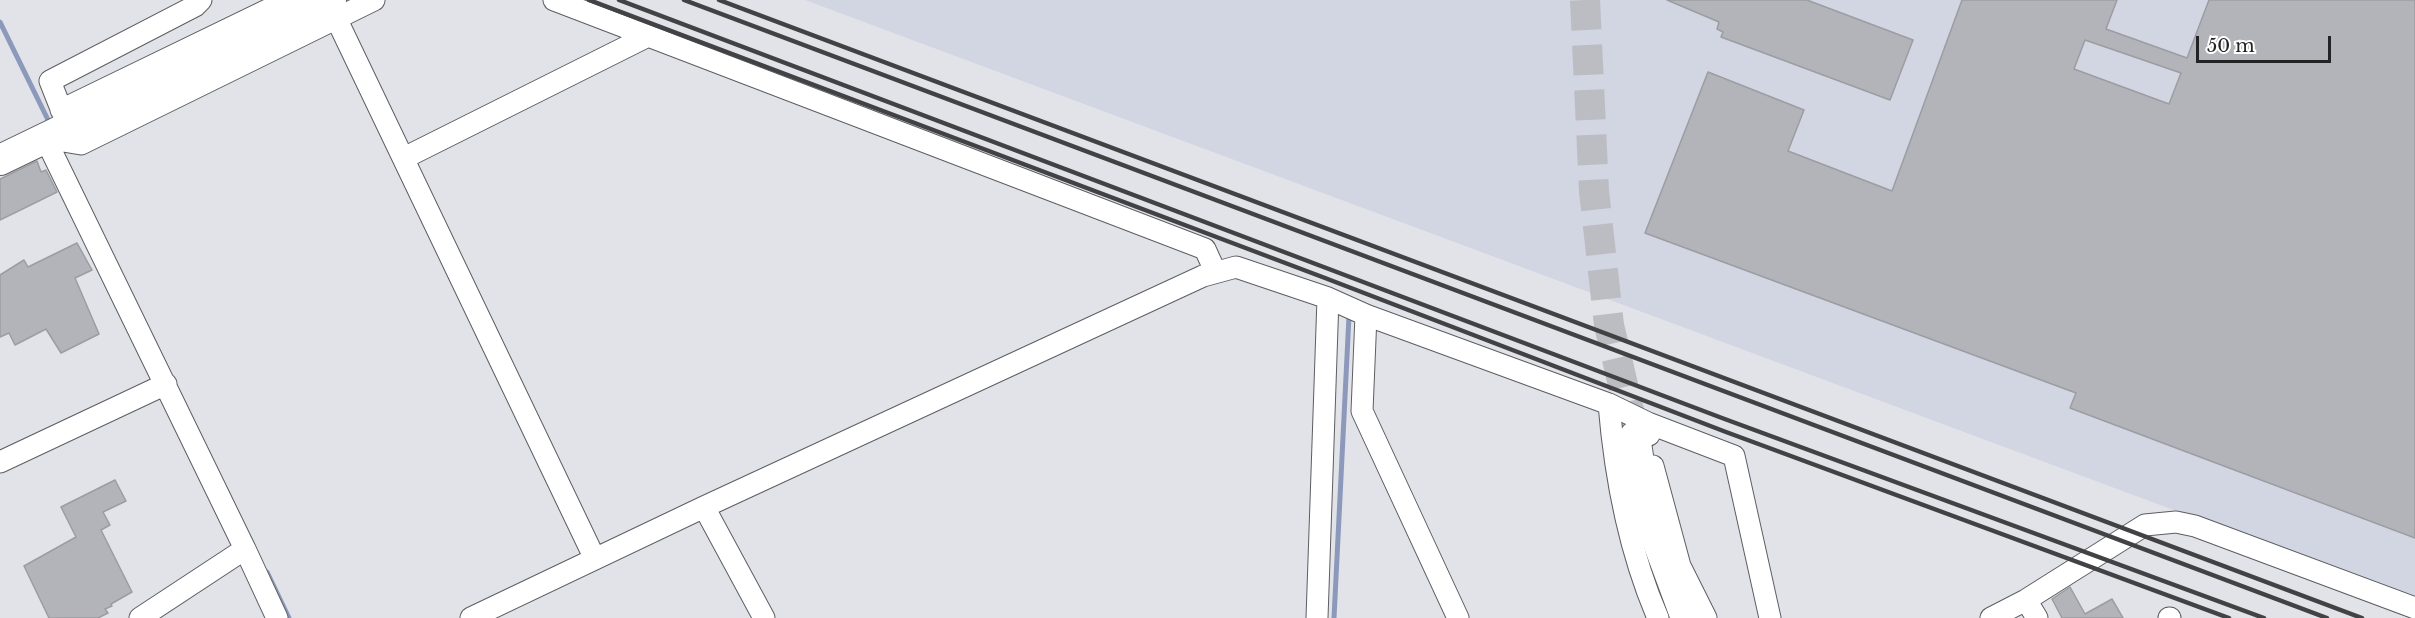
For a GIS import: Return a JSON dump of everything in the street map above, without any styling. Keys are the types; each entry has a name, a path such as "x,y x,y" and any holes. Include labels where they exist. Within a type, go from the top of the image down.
{"street":[{"path":"201,0 195,6 50,81 58,125 166,384 278,618"},
{"path":"58,125 334,9 374,0"},
{"path":"555,0 1205,249 1215,272"},
{"path":"0,160 58,125 280,2"},
{"path":"334,9 595,559"},
{"path":"404,158 648,36"},
{"path":"471,618 704,507 1215,272 1236,267 1328,298 1366,315 1609,404 1642,430 1734,456 1770,618"},
{"path":"1317,618 1328,298"},
{"path":"1366,315 1362,411 1458,618"},
{"path":"0,462 166,384"},
{"path":"1609,404 1622,496 1642,581 1658,618"},
{"path":"1642,430 1646,510 1686,618"},
{"path":"1642,430 1680,566 1706,618"},
{"path":"704,507 764,618"},
{"path":"1991,618 2032,609 2145,525 2176,522 2195,526 2415,608"},
{"path":"140,618 161,612 245,549"}],"shaded area":[{"path":"805,0 2415,0 2415,600"}],"building":[{"path":"1667,0 1807,0 1913,40 1890,100 1721,37 1723,32 1717,29 1719,22"},
{"path":"1962,0 2117,0 2106,29 2187,58 2209,0 2415,0 2415,538 2070,408 2076,393 1645,233 1708,72 1804,110 1788,151 1892,191","holes":["2085,40 2181,73 2169,104 2074,69"]},
{"path":"37,161 41,172 46,170 57,192 0,220 0,179"},
{"path":"77,243 92,270 75,278 99,334 61,353 46,329 15,345 9,333 0,337 0,275 24,260 28,267"},
{"path":"115,480 126,501 103,512 110,525 101,530 132,592 111,604 112,606 105,609 108,613 98,618 49,618 24,566 76,537 61,507"},
{"path":"2070,587 2085,614 2112,599 2123,618 2062,618 2052,599"}],"waterway":[{"path":"0,22 51,126"},
{"path":"1334,618 1349,316"},
{"path":"267,572 289,618"}],"tunnel":[{"path":"1585,0 1594,191 1609,325 1635,436"}],"railway":[{"path":"589,0 1726,432 2229,618"},
{"path":"619,0 1722,418 2264,618"},
{"path":"684,0 2327,618"},
{"path":"719,0 2362,618"}]}
